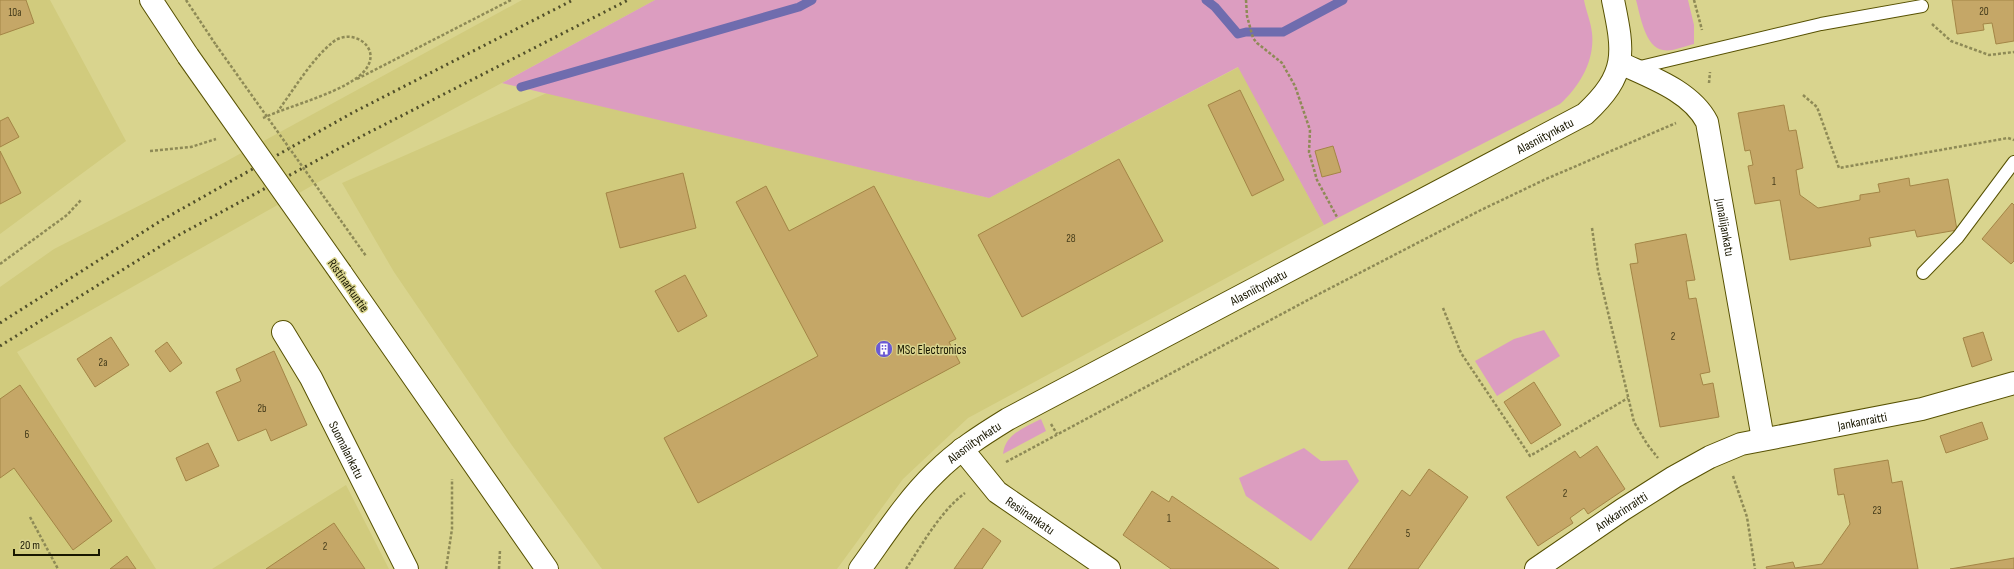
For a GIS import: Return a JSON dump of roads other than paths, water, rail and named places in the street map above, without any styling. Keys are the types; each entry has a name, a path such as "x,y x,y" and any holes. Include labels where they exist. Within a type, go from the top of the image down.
{"street":[{"name":"Ristinarkuntie","path":"151,0 188,56 547,569"},
{"name":"Alasniitynkatu","path":"860,569 917,492 935,473 962,449 1008,419 1585,114 1599,101 1627,66 1613,0"},
{"name":"Junailijankatu","path":"1627,66 1665,84 1694,106 1702,113 1710,134 1763,438"},
{"name":"Suomalankatu","path":"283,332 311,378 407,569"},
{"name":"Jankanraitti","path":"1717,454 1763,438 1922,409 2014,383"},
{"name":"Resiinankatu","path":"962,449 984,478 1003,497 1109,569"},
{"name":"Ankkarinraitti","path":"1536,569 1622,510 1674,477 1717,454"}],"lane":[{"path":"1627,66 1706,51 1821,24 1922,6"},
{"path":"1923,273 1958,237 2014,162"}],"waterway":[{"path":"521,87 799,7 812,0"},
{"path":"1206,0 1215,7 1238,34 1246,32 1283,32 1343,0"}],"railway":[{"path":"0,323 162,220 352,113 573,0"},
{"path":"0,346 177,236 364,135 628,0"}],"place":[{"name":"MSc Electronics","path":"884,349"}]}
